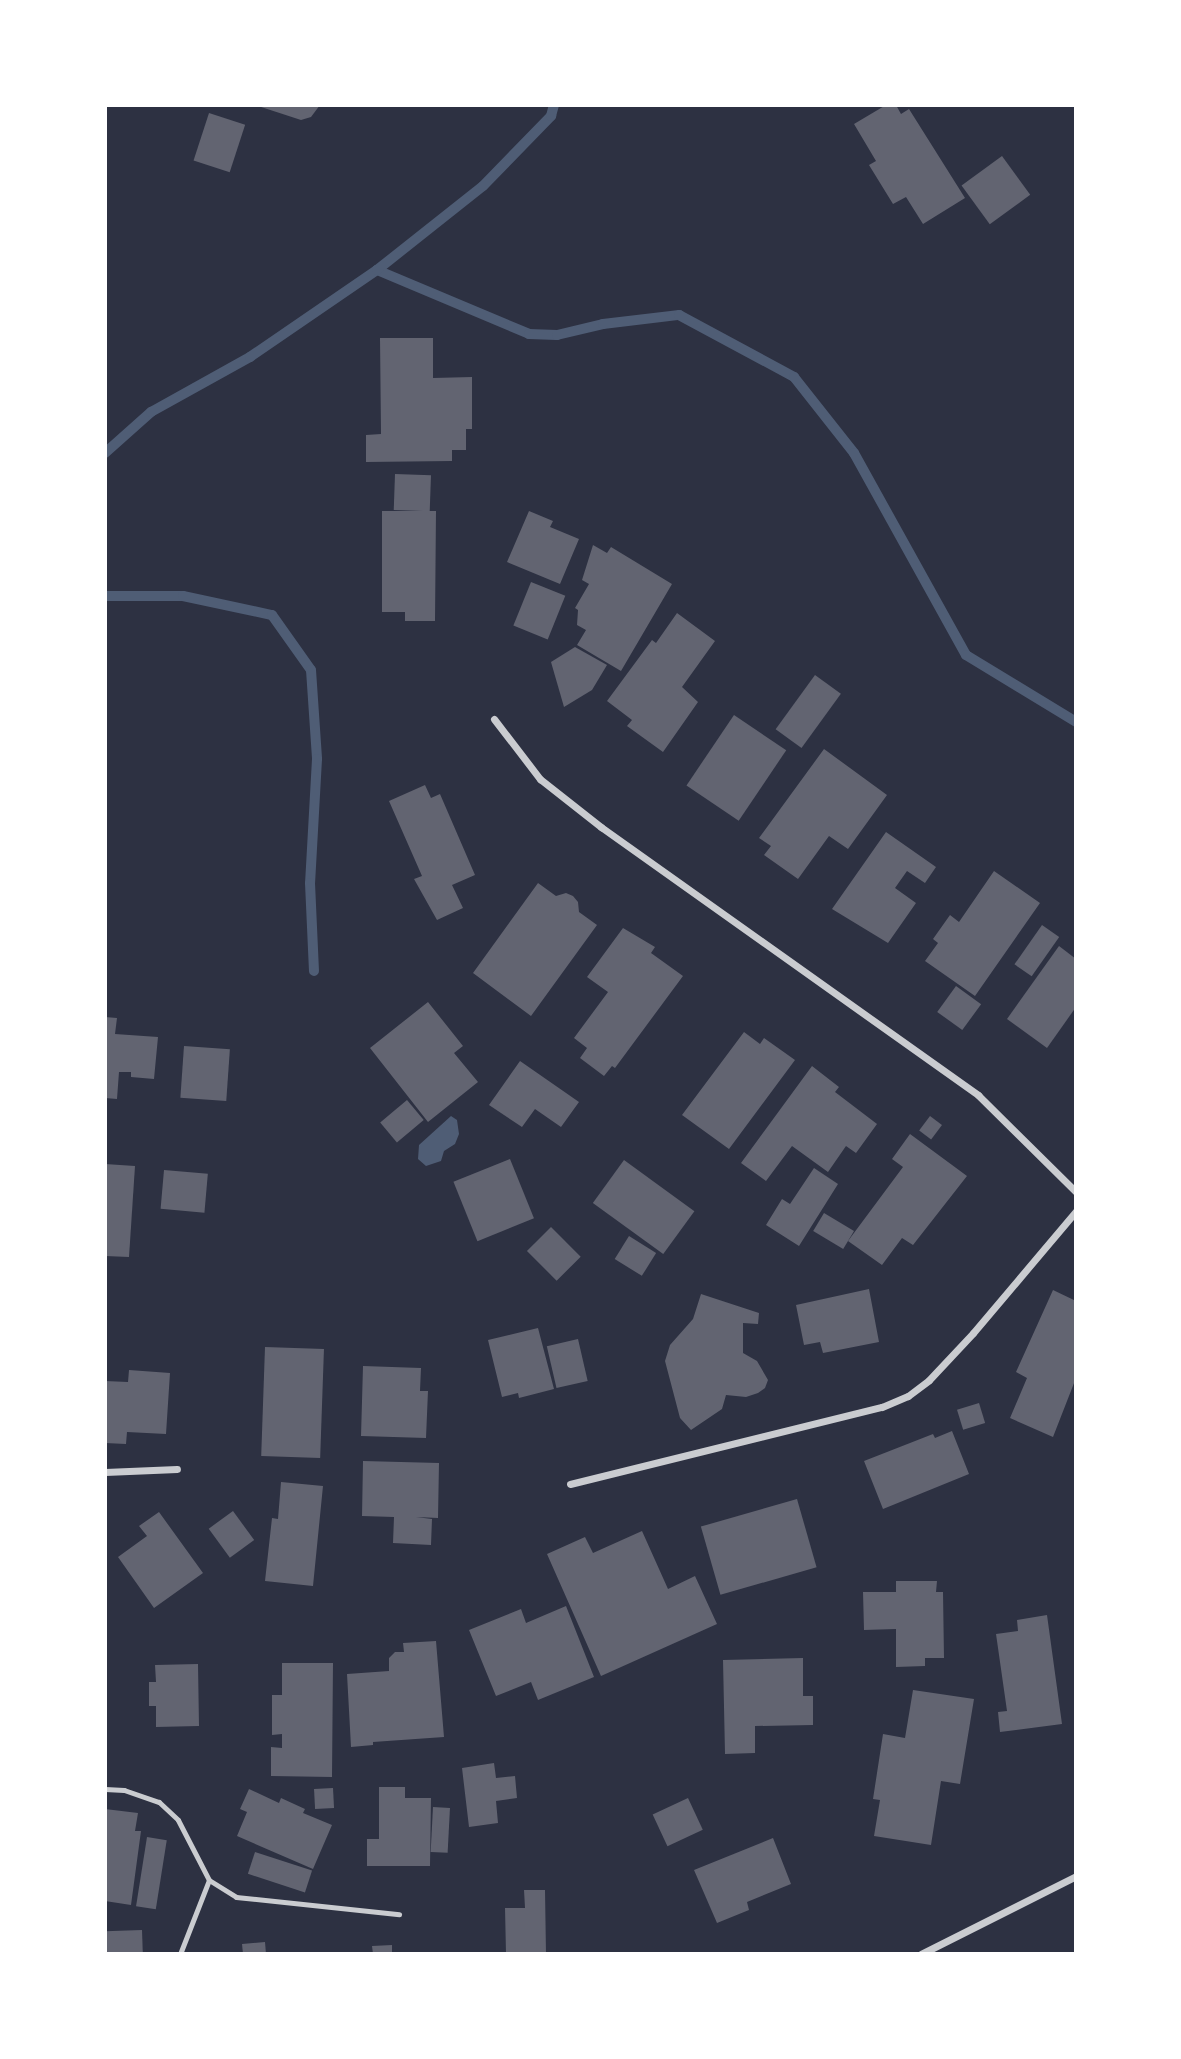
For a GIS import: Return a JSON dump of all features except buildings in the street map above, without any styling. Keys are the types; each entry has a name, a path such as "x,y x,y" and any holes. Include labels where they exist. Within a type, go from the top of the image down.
{"street":[{"path":"494,719 540,779 601,827 978,1095 1076,1192"},
{"path":"570,1484 882,1407 908,1395 929,1380 973,1333 1076,1211"},
{"path":"105,1472 177,1469"},
{"path":"921,1954 1076,1876"}],"lane":[{"path":"105,1789 124,1790 159,1802 178,1820 209,1880 236,1896 399,1914"},
{"path":"180,1954 209,1880"}],"water":[{"path":"451,1116 457,1120 459,1134 455,1144 444,1151 441,1161 426,1166 418,1159 419,1145"}],"waterway":[{"path":"105,453 151,412 250,357 377,270 483,186 551,116 554,105"},
{"path":"377,270 529,334 557,335 603,324 679,315 794,377 854,453 966,655 1076,722"},
{"path":"105,596 183,596 272,615 311,670 317,759 310,883 314,971"}]}
